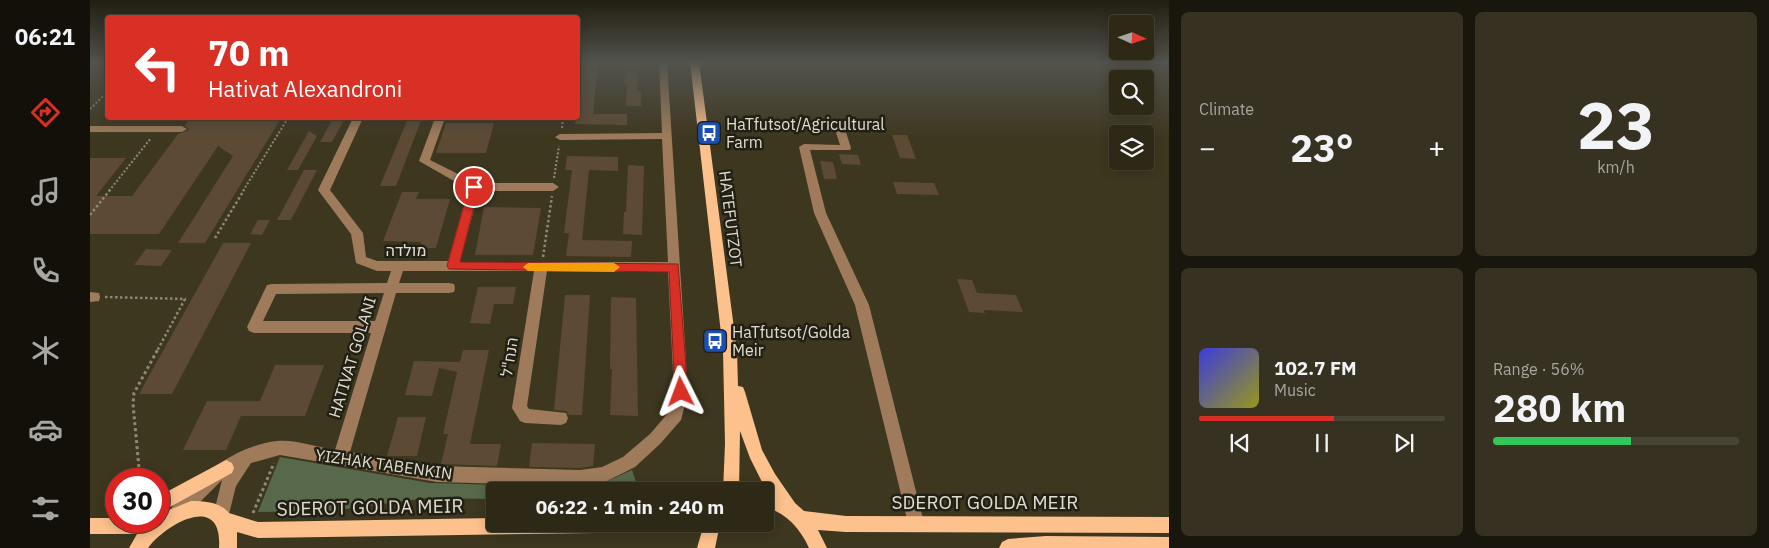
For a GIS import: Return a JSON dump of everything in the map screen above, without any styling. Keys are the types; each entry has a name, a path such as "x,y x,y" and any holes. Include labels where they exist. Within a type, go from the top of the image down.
{"main road":[{"name":"HATEFUTZOT","path":"697,88 730,350 747,430 754,453 771,484 788,507"},
{"name":"HATEFUTZOT","path":"730,350 733,444 731,482"},
{"path":"170,499 226,468"},
{"path":"774,502 788,507 801,518 813,535 818,548"},
{"name":"SDEROT GOLDA MEIR","path":"170,518 189,510 202,509 212,511 223,519 248,528 268,530 486,527"},
{"name":"SDEROT GOLDA MEIR","path":"801,518 846,524 1169,525"},
{"path":"223,519 229,534 228,548"},
{"path":"91,526 105,523"},
{"path":"91,526 105,526"},
{"path":"706,548 709,532"},
{"path":"138,548 151,533"},
{"path":"1008,548 1046,545 1169,546"}],"street":[{"name":"YIZHAK TABENKIN","path":"170,517 205,484 226,468 257,452 280,448 437,474 580,478 603,475 629,462 656,439 676,415 681,392 664,88"},
{"name":"מולדה","path":"357,120 324,190 356,232 360,260 377,266 398,267 674,268"},
{"path":"439,120 424,161 474,187 553,186"},
{"path":"838,123 846,148 804,147 820,213 862,305 916,523"},
{"path":"90,129 182,129"},
{"path":"560,137 667,136"},
{"path":"453,266 474,187"},
{"name":"HATIVAT GOLANI","path":"340,458 398,267"},
{"name":"הנח\"ל","path":"541,267 519,408 525,416 561,418"},
{"path":"379,327 254,327 272,289 449,288"},
{"path":"223,519 225,494 231,477 242,463 257,452"}],"path":[{"path":"90,110 105,94"},
{"path":"215,238 287,120"},
{"path":"90,215 158,129"},
{"path":"92,297 184,299 134,393 133,404 139,468"},
{"path":"251,518 276,457"}],"green space":[{"path":"280,457 430,483 486,485 486,499 427,498 331,511 258,512"},
{"path":"632,470 636,482 605,482"}],"building":[{"path":"580,88 596,88 593,114 627,114 627,125 575,124 576,120 580,120"},
{"path":"627,88 637,88 637,91 641,91 641,106 626,106"},
{"path":"189,120 280,120 205,243 178,243 233,156 218,146 159,234 90,234 90,158 126,158 96,196 132,196 178,134 189,130 185,125"},
{"path":"332,120 344,120 332,142 320,142"},
{"path":"407,120 421,120 396,186 380,186"},
{"path":"446,123 494,123 486,153 436,153"},
{"path":"309,131 317,136 298,170 287,170"},
{"path":"892,135 907,135 916,159 900,158"},
{"path":"839,154 858,155 861,165 842,164"},
{"path":"567,156 618,157 618,171 589,170 582,240 632,241 631,257 566,256 569,233 564,233 572,170 565,170"},
{"path":"820,161 833,162 837,179 824,179"},
{"path":"628,165 644,166 642,235 623,234"},
{"path":"304,170 317,170 291,220 277,220"},
{"path":"893,182 934,183 939,195 897,194"},
{"path":"402,192 419,192 416,199 450,199 436,248 419,248 421,242 383,241"},
{"path":"484,207 541,208 533,255 475,255"},
{"path":"258,220 270,220 262,235 250,234"},
{"path":"223,243 251,243 172,394 139,394"},
{"path":"146,249 172,250 161,266 134,265"},
{"path":"957,279 972,280 977,293 1016,295 1023,312 984,310 985,313 969,312"},
{"path":"478,287 516,287 513,304 494,304 490,324 470,323"},
{"path":"565,295 590,295 582,415 569,415 566,411 554,410"},
{"path":"611,297 636,298 638,416 610,415 612,369 610,369"},
{"path":"463,350 489,350 470,444 501,444 497,466 441,464 448,434 443,434 457,372 439,368 432,396 405,395 414,361 460,362"},
{"path":"275,365 324,365 305,416 241,416 226,450 183,450 207,401 260,401"},
{"path":"398,417 426,417 417,456 387,456"},
{"path":"532,443 595,444 593,466 581,468 529,467"}],"slow traffic":[{"path":"528,267 614,267"}],"place":[{"name":"HaTfutsot/Agricultural Farm","path":"709,133"},
{"name":"HaTfutsot/Golda Meir","path":"715,341"}],"route":[{"path":"474,187 453,266 674,268 681,392"}]}
